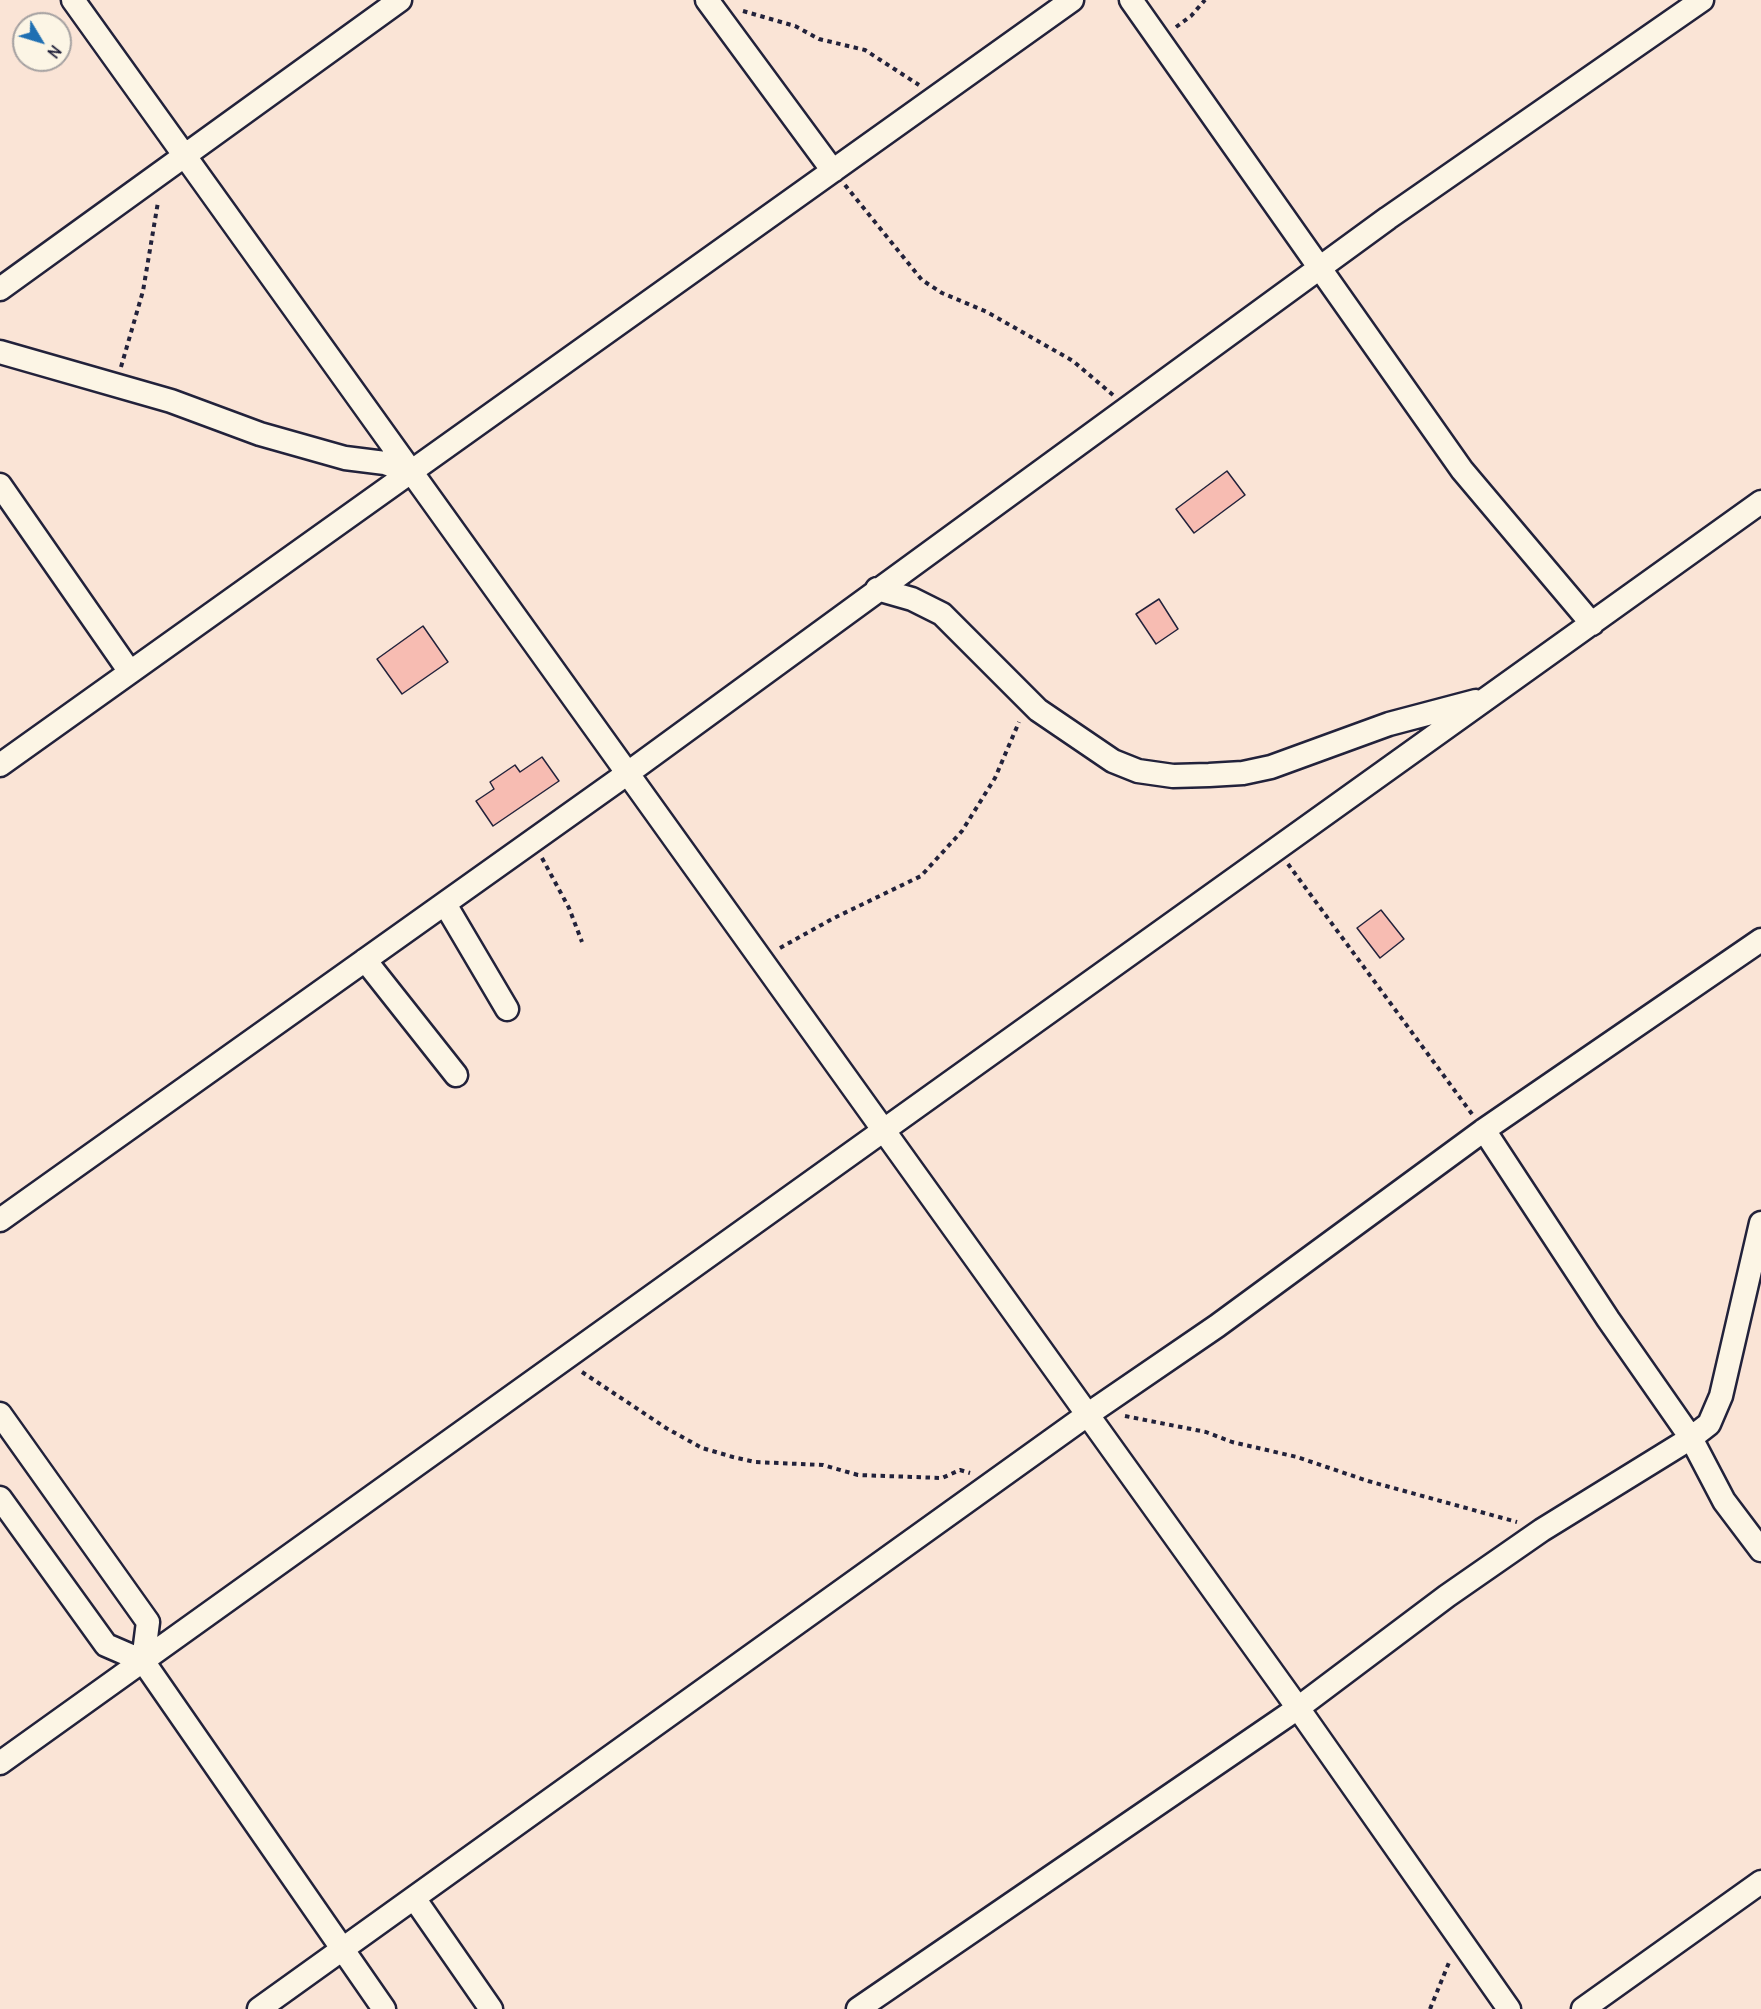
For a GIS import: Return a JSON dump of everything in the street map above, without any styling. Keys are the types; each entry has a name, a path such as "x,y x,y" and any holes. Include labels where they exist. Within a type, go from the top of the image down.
{"street":[{"path":"73,0 884,1131 1091,1412 1509,2009"},
{"path":"0,289 400,0"},
{"path":"706,0 833,171"},
{"path":"0,765 1072,0"},
{"path":"1131,0 1462,470 1592,624"},
{"path":"0,1220 628,773 1319,268 1702,0"},
{"path":"0,352 171,401 260,434 345,458 385,463 411,472"},
{"path":"0,485 130,672"},
{"path":"0,1763 1761,502"},
{"path":"877,589 912,599 942,614 1027,700 1113,761 1138,771 1173,776 1244,773 1271,767 1389,724 1487,699"},
{"path":"444,904 507,1009"},
{"path":"259,2009 1091,1412 1217,1326 1484,1130 1761,940"},
{"path":"365,960 456,1075"},
{"path":"1484,1130 1608,1319 1691,1438 1724,1501 1761,1550"},
{"path":"858,2009 1298,1708 1447,1596 1542,1530 1691,1438 1708,1424 1721,1396 1761,1223"},
{"path":"0,1414 148,1622 143,1661"},
{"path":"0,1498 106,1645 143,1661 384,2009"},
{"path":"1583,2009 1761,1882"},
{"path":"414,1898 491,2009"}],"path":[{"path":"1158,39 1185,21 1204,0"},
{"path":"733,6 795,26 819,39 865,50 937,96"},
{"path":"833,171 922,280 942,293 987,312 1072,361 1128,407"},
{"path":"115,385 143,291 164,172"},
{"path":"761,959 832,919 921,876 962,831 995,778 1013,740 1027,700"},
{"path":"539,837 542,859 569,908 582,942"},
{"path":"1277,849 1484,1130"},
{"path":"564,1360 666,1428 702,1448 754,1462 823,1466 858,1474 942,1478 964,1470 986,1488"},
{"path":"1091,1412 1206,1432 1232,1442 1296,1457 1368,1481 1465,1506 1542,1530"},
{"path":"1430,2009 1440,1981 1461,1941"}],"building":[{"path":"1227,471 1245,495 1194,533 1176,509"},
{"path":"1159,599 1178,629 1156,644 1136,614"},
{"path":"423,626 448,662 402,694 377,659"},
{"path":"542,757 559,781 493,826 476,801 494,789 490,782 515,765 520,772"},
{"path":"1381,910 1404,939 1380,958 1357,928"}]}
